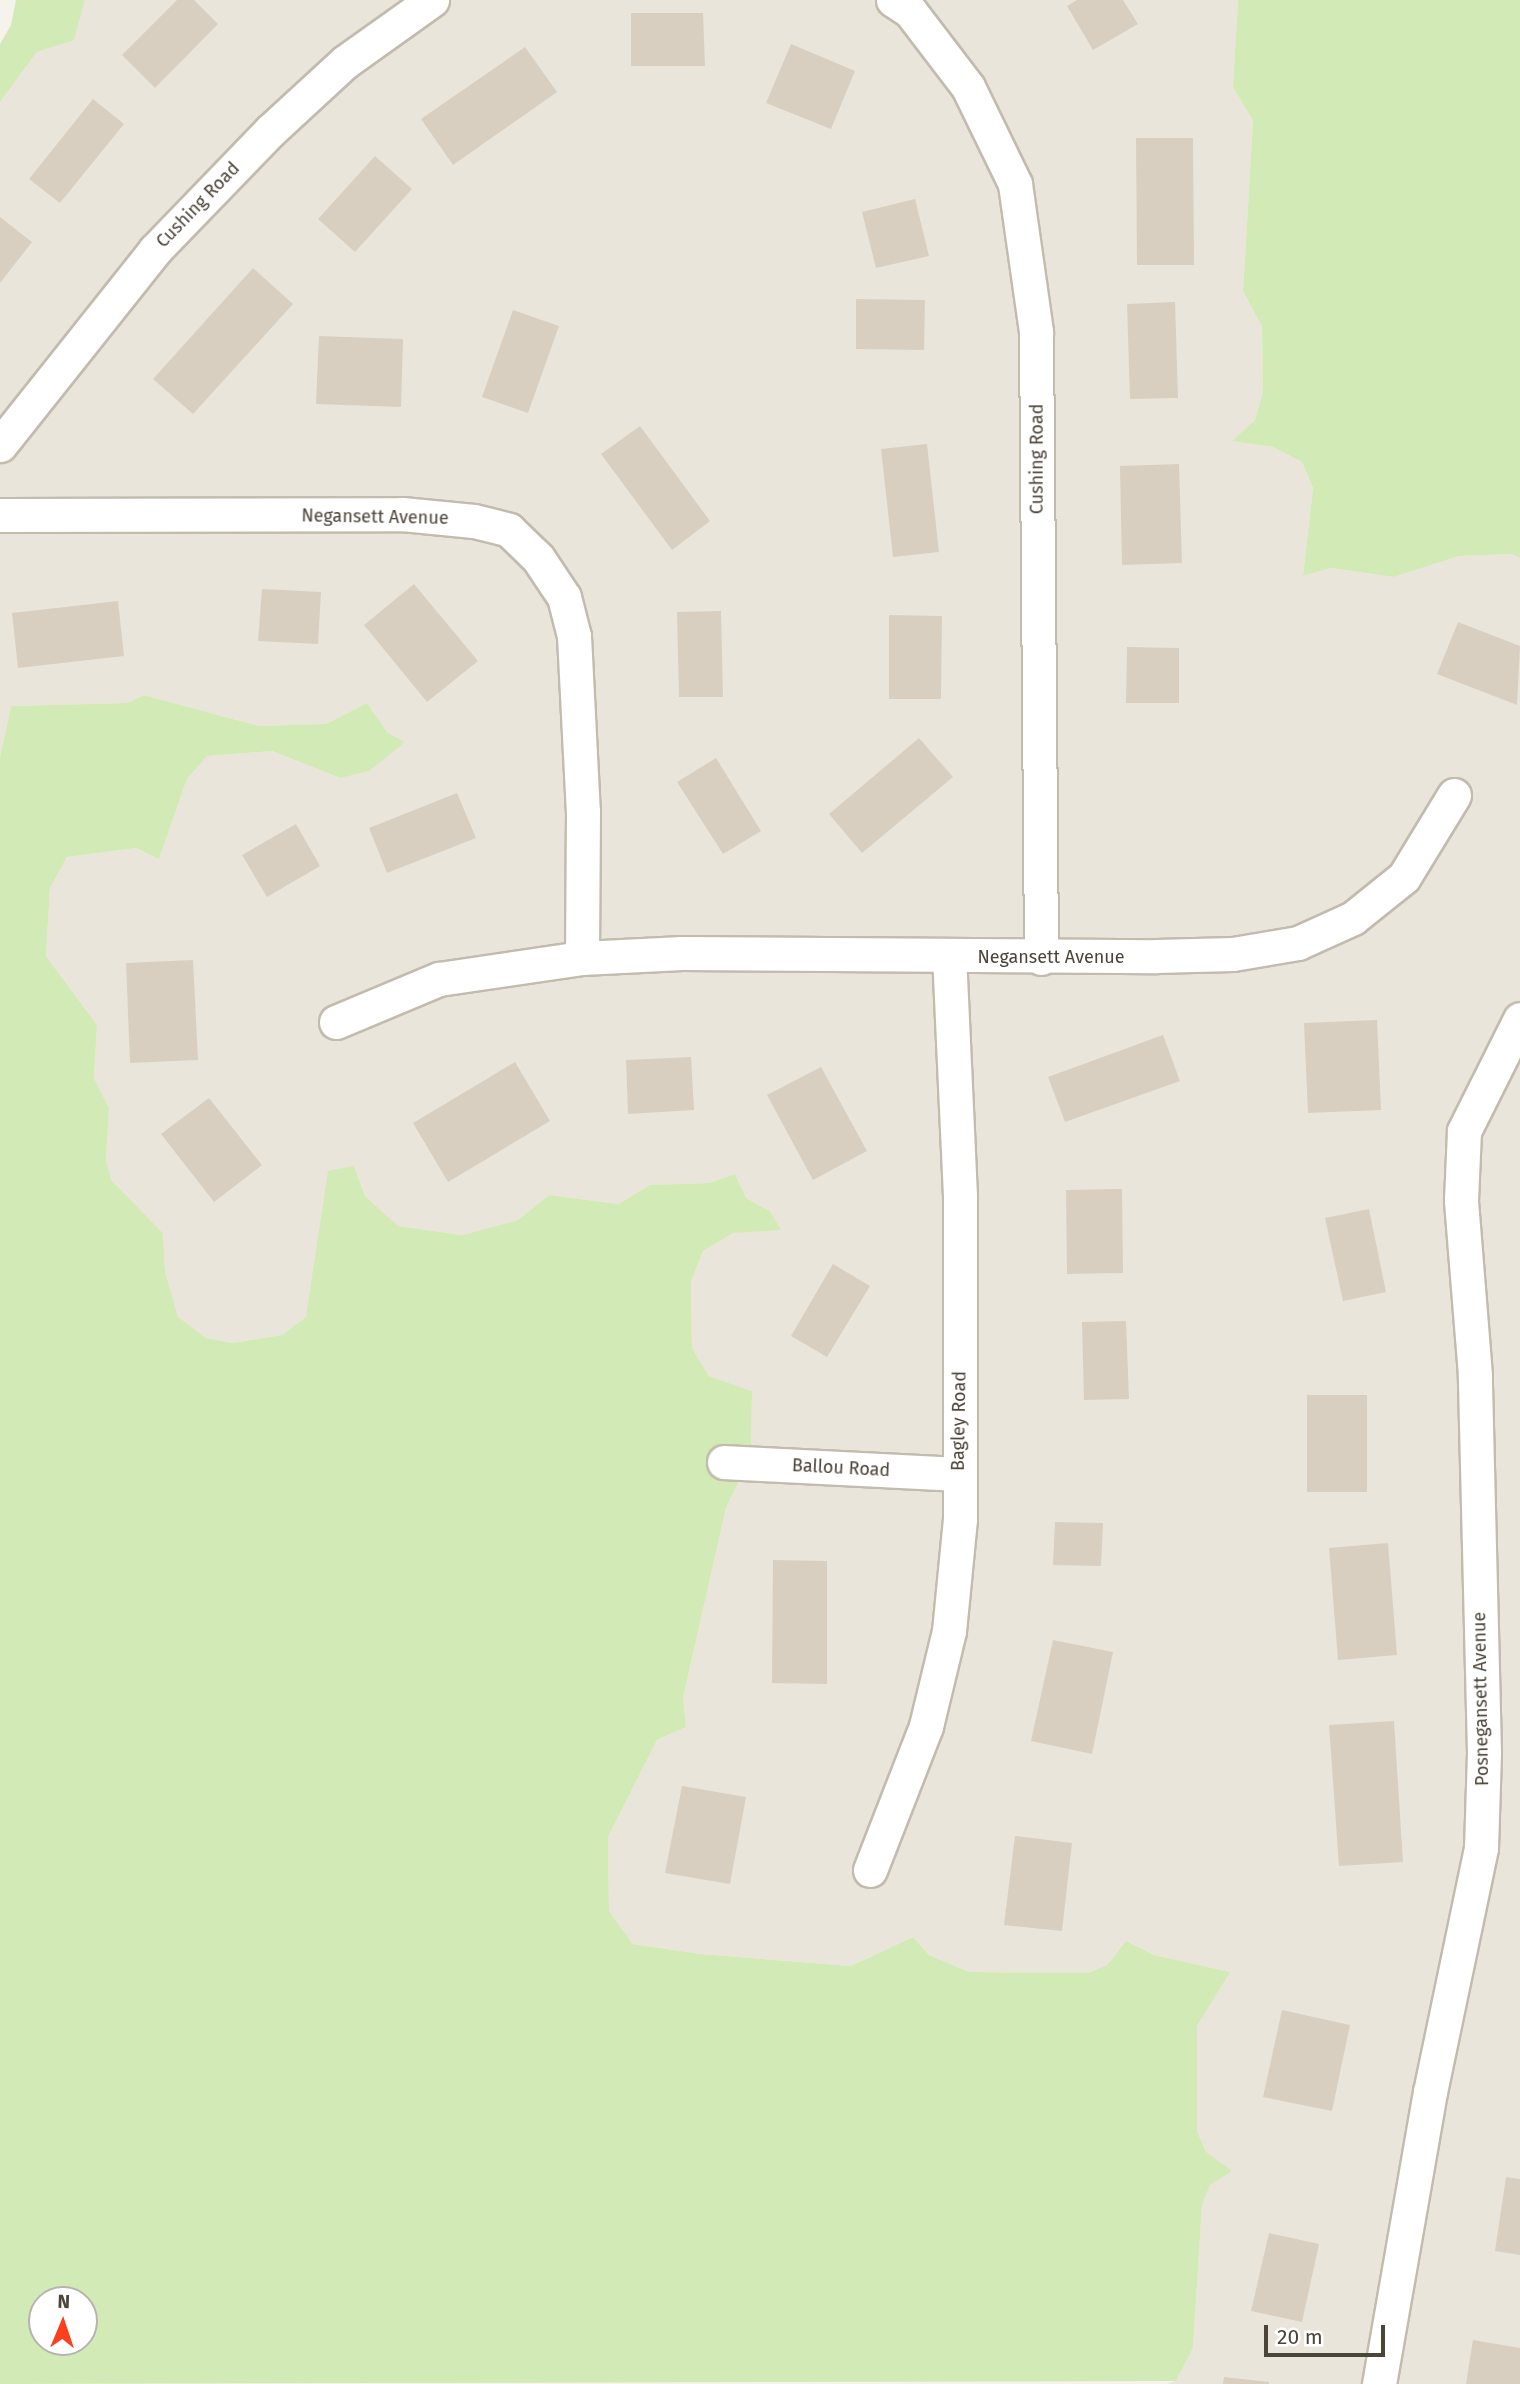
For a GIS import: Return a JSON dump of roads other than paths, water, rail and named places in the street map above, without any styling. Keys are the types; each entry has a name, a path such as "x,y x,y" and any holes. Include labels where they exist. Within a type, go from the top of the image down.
{"street":[{"name":"Cushing Road","path":"0,445 155,250 270,131 345,62 432,0"},
{"name":"Cushing Road","path":"893,0 910,11 968,87 1017,197 1036,332 1041,958"},
{"name":"Negansett Avenue","path":"0,514 402,514 474,520 509,530 538,558 564,597 574,636 583,811 582,958"},
{"name":"Negansett Avenue","path":"336,1022 439,979 582,958 682,953 949,958 1233,954 1298,943 1353,918 1404,877 1454,795"},
{"name":"Bagley Road","path":"870,1871 926,1726 949,1631 960,1519 960,1196 949,958"},
{"name":"Posnegansett Avenue","path":"1379,2384 1430,2092 1481,1848 1484,1752 1475,1375 1461,1200 1464,1131 1520,1019"},
{"name":"Ballou Road","path":"724,1462 958,1474"}]}
